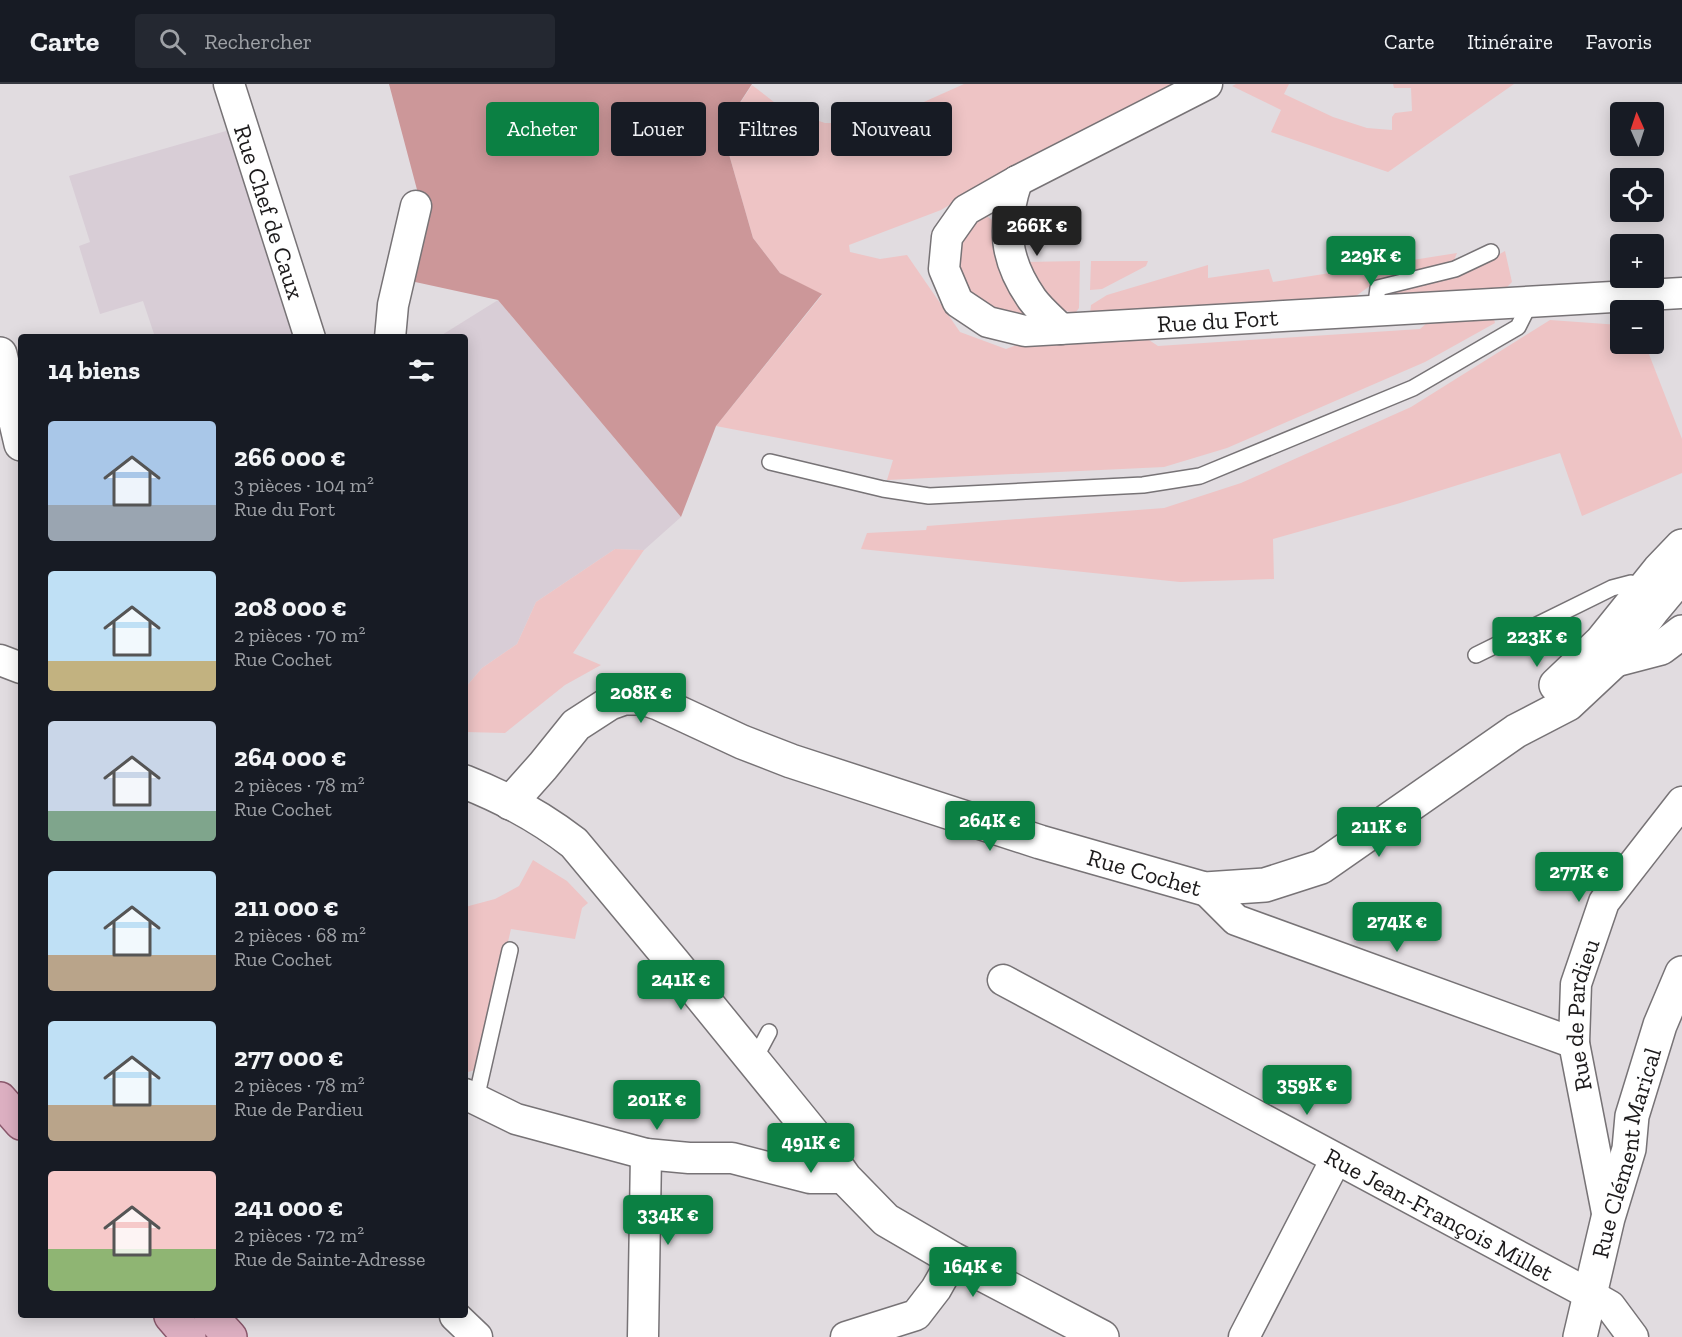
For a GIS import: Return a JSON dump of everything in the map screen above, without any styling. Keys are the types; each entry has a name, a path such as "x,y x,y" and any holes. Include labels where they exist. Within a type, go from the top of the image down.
{"main road":[{"path":"0,1099 18,1120"},
{"path":"178,1318 210,1327"}],"street":[{"name":"Rue Chef de Caux","path":"229,84 309,334"},
{"name":"Rue du Fort","path":"1207,84 1017,181 966,210 947,237 944,269 958,302 988,322 1025,331 1682,293"},
{"path":"1017,181 1009,204 1007,240 1015,269 1033,300 1061,329"},
{"path":"390,334 393,305 416,206"},
{"path":"0,354 18,431"},
{"name":"Rue Cochet","path":"510,803 576,724 610,703 624,698 643,698 791,761 1040,842 1205,890 1265,885 1321,867 1516,731 1568,704 1608,651 1663,587 1682,546"},
{"path":"1608,651 1661,648 1682,632"},
{"path":"0,660 18,667"},
{"path":"468,783 510,803 559,831 574,843 818,1140 845,1178 886,1220 953,1259 1102,1337"},
{"name":"Rue de Pardieu","path":"1608,1218 1574,1043 1576,984 1604,902 1682,802"},
{"path":"1205,890 1236,920 1574,1043"},
{"name":"Rue Clément Marical","path":"1580,1337 1608,1218 1629,1149 1632,1116 1660,1024 1682,973"},
{"name":"Rue Jean-François Millet","path":"1003,980 1589,1294 1610,1306 1633,1337"},
{"path":"470,1096 516,1119 645,1154 689,1158 732,1158 810,1178 845,1178"},
{"path":"643,1337 645,1154"},
{"path":"1244,1337 1336,1159"},
{"path":"846,1337 914,1326 953,1259"},
{"path":"457,1318 477,1337"}],"lane":[{"path":"1375,311 1378,288 1455,269 1491,252"},
{"path":"770,462 883,489 929,496 1143,485 1200,476 1413,388 1518,327 1525,313 1524,302"},
{"path":"1476,654 1612,588 1630,583 1663,587"},
{"path":"470,1096 510,950"},
{"path":"753,1062 769,1032"}],"shaded area":[{"path":"389,84 752,84 740,102 718,102 718,156 729,156 753,238 780,273 822,294 716,426 681,517 498,300 406,280 420,201"},
{"path":"964,84 1176,84 1020,163 941,210 849,245 850,252 880,259 907,255 960,332 1006,349 1022,343 1149,340 1158,346 1420,329 1428,322 1494,319 1495,323 1425,362 1227,448 1164,467 887,480 893,460 716,426 822,295 780,273 753,238 729,156 819,156 819,121 831,123 831,156 952,156 952,102 924,102"},
{"path":"1236,84 1289,84 1284,94 1333,117 1367,128 1392,130 1392,117 1395,113 1412,111 1411,88 1394,88 1393,84 1514,84 1388,172 1271,132 1281,110 1232,86"},
{"path":"752,85 774,102 741,102"},
{"path":"233,129 295,334 154,334 143,301 100,314 79,246 90,242 69,176"},
{"path":"979,214 987,216 994,222 1032,314 1022,316 986,312 956,275 957,239"},
{"path":"1505,251 1512,282 1505,289 1384,297 1386,293 1471,270"},
{"path":"1457,253 1453,263 1374,283 1349,301 1090,314 1091,305 1107,295 1208,265 1208,278 1269,269 1273,282"},
{"path":"1080,261 1079,308 1076,312 1059,308 1051,302 1024,262"},
{"path":"1091,261 1148,261 1146,266 1102,289 1090,290"},
{"path":"498,300 681,517 644,550 615,549 536,602 517,644 482,668 468,684 468,334 443,334"},
{"path":"1550,320 1610,324 1610,354 1649,354 1682,439 1682,473 1582,516 1560,453 1397,504 1273,539 1274,579 1180,582 861,549 867,533 926,530 927,526 1164,508 1241,483 1411,407"},
{"path":"615,549 644,550 573,653 601,665 565,685 505,733 468,732 468,684 482,668 517,644 536,602"},
{"path":"533,860 567,881 588,903 582,908 575,939 511,929 478,1069 468,1072 468,906 495,899 519,886"}]}
